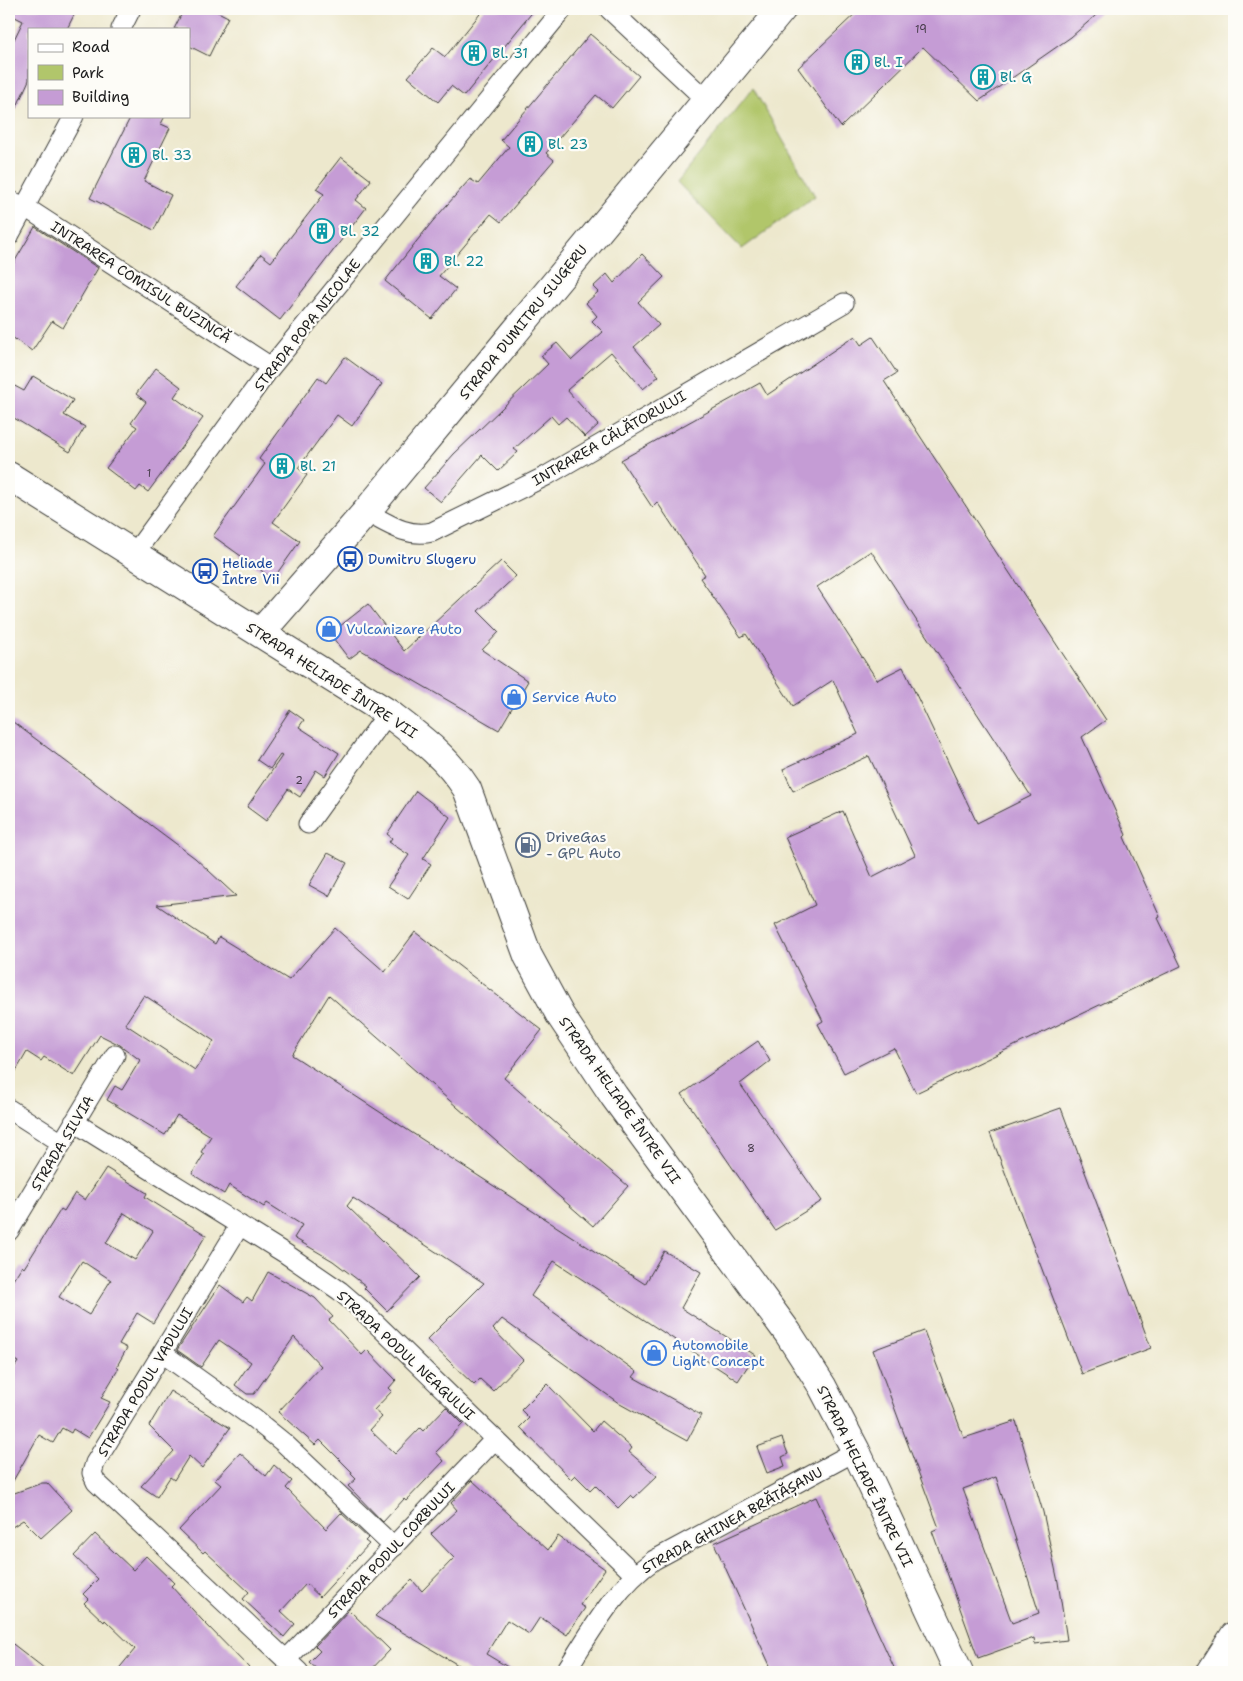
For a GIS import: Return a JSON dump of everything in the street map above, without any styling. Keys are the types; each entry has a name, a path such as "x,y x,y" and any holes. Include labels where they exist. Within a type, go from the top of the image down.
{"street":[{"path":"122,28 131,9"},
{"name":"STRADA POPA NICOLAE","path":"134,554 271,367 563,9"},
{"path":"609,9 706,100"},
{"name":"STRADA DUMITRU SLUGERU","path":"261,632 366,512 782,9"},
{"path":"9,236 17,204 73,118"},
{"name":"INTRAREA COMISUL BUZINCĂ","path":"17,204 271,367"},
{"name":"INTRAREA CĂLĂTORULUI","path":"366,512 405,532 419,535 432,532 546,476 844,303"},
{"name":"STRADA HELIADE ÎNTRE VII","path":"9,476 388,713 438,752 459,776 467,789 528,956 560,1015 614,1096 788,1333 822,1386 856,1451 959,1672"},
{"path":"308,824 388,713"},
{"name":"STRADA SILVIA","path":"9,1231 116,1055"},
{"path":"9,1109 62,1143"},
{"name":"STRADA PODUL NEAGULUI","path":"74,1122 240,1225 347,1297 634,1574"},
{"name":"STRADA PODUL VADULUI","path":"240,1225 95,1463 92,1473 96,1482 293,1666"},
{"path":"162,1353 253,1418 284,1444 394,1547"},
{"name":"STRADA PODUL CORBULUI","path":"293,1666 394,1547 495,1439"},
{"name":"STRADA GHINEA BRĂTĂȘANU","path":"565,1672 601,1617 634,1574 654,1560 856,1451"},
{"path":"1211,1672 1234,1636"}],"green space":[{"path":"753,88 815,196 742,249 677,182"}],"building":[{"path":"9,9 77,9 68,28 28,28 28,82 9,124 9,50 23,21 9,14"},
{"path":"184,9 212,9 228,17 209,56 190,46 190,28 174,28"},
{"name":"Bl. 31","path":"484,9 535,9 464,96 451,86 438,102 408,77 433,48 445,57"},
{"path":"860,9 1103,9 1071,37 979,101 923,47 841,127 798,68"},
{"name":"Bl. 23","path":"590,34 639,76 612,108 596,95 546,153 554,160 501,222 491,214 439,276 456,289 432,319 385,281 432,222 470,179 478,184 509,147 501,140"},
{"name":"Bl. 33","path":"130,118 164,118 161,124 170,128 144,181 171,195 154,230 90,198"},
{"name":"Bl. 32","path":"341,157 371,180 356,200 366,208 280,320 236,286 261,254 271,262 324,194 316,189"},
{"path":"35,227 98,268 63,328 52,321 32,351 9,335 9,271"},
{"path":"642,254 664,277 638,302 659,325 634,347 659,376 643,389 611,352 567,390 598,425 585,437 566,417 558,424 551,416 514,449 518,452 498,471 482,455 441,502 424,488 454,454 548,364 541,356 557,343 572,360 603,332 592,321 597,316 586,303 598,292 593,287 607,274 614,283"},
{"path":"855,336 861,345 873,337 897,373 884,381 1106,720 1082,737 1126,835 1124,837 1160,917 1158,918 1181,966 916,1093 894,1048 844,1073 818,1024 823,1021 775,925 815,905 785,837 843,811 872,877 915,855 869,756 793,791 783,769 858,734 833,680 793,706 746,634 741,637 700,578 705,575 657,502 652,507 621,460 760,383 767,395","holes":["871,551 1031,796 977,823 903,667 877,680 817,587"]},
{"name":"Bl. 21","path":"345,357 382,384 352,426 337,415 298,468 307,475 273,522 300,541 273,579 213,536 265,464 259,459 318,377 326,383"},
{"path":"156,368 181,387 174,397 203,418 148,492 140,486 136,491 106,468 137,427 131,423 146,402 136,394"},
{"path":"33,376 73,400 64,415 85,427 70,452 9,415 9,383 24,391"},
{"path":"501,561 516,576 478,611 499,632 482,650 528,681 499,730 361,650 349,659 330,634 368,604 404,651"},
{"path":"290,710 304,720 299,727 339,753 325,776 316,770 300,797 288,789 266,821 247,807 282,756 280,755 270,769 257,760"},
{"path":"9,719 195,858 236,896 157,905 215,944 219,937 289,980 335,928 385,972 415,932 542,1030 504,1078 628,1186 593,1226 329,995 292,1055 645,1284 664,1251 701,1272 681,1308 755,1355 738,1381 554,1261 531,1296 637,1372 633,1377 701,1415 687,1441 620,1404 502,1319 493,1329 523,1360 493,1391 480,1379 474,1385 427,1340 484,1283 353,1198 347,1206 420,1277 387,1311 364,1288 366,1286 333,1261 294,1238 302,1225 267,1203 264,1207 229,1185 224,1194 192,1174 204,1154 201,1152 211,1136 177,1115 165,1135 107,1100 115,1086 122,1090 140,1060 120,1045 100,1035 74,1076 44,1057 41,1061 27,1052 9,1083","holes":["144,995 214,1041 195,1070 125,1024"]},
{"path":"416,791 450,817 423,859 431,864 408,899 388,886 409,855 389,842 392,838 387,834"},
{"path":"328,853 347,863 329,896 309,885"},
{"path":"758,1041 770,1061 740,1084 822,1201 775,1230 682,1094"},
{"path":"1061,1108 1151,1348 1082,1374 990,1133"},
{"path":"106,1168 147,1193 145,1197 206,1235 153,1323 137,1313 119,1344 127,1348 117,1366 119,1368 101,1398 110,1402 88,1438 73,1429 71,1433 62,1428 53,1443 39,1435 9,1488 9,1375 18,1362 9,1357 9,1286 22,1266 24,1268 61,1209 64,1211 75,1193 85,1200","holes":["124,1213 153,1231 135,1260 106,1243","82,1261 111,1280 89,1315 59,1297"]},
{"path":"268,1272 315,1298 333,1317 329,1320 362,1355 367,1350 396,1380 389,1388 392,1391 374,1410 382,1417 370,1430 395,1454 420,1428 423,1431 446,1407 463,1424 436,1452 444,1461 383,1522 348,1486 356,1479 351,1474 352,1472 320,1440 315,1445 278,1412 321,1366 294,1337 254,1394 247,1394 235,1385 251,1362 219,1340 201,1367 177,1350 220,1285 243,1302 247,1297 252,1301"},
{"path":"924,1331 964,1438 1016,1421 1043,1512 1058,1582 1067,1640 1035,1644 1034,1638 978,1658 932,1531 939,1528 873,1350","holes":["996,1477 1039,1613 1012,1623 963,1489"]},
{"path":"547,1384 593,1431 601,1421 632,1448 629,1452 657,1476 634,1498 631,1495 618,1508 595,1485 590,1490 575,1475 571,1479 520,1427 529,1418 521,1410"},
{"path":"170,1391 230,1428 202,1468 189,1456 174,1480 170,1477 157,1497 141,1486 174,1451 149,1426"},
{"path":"782,1438 788,1454 782,1457 785,1466 767,1473 757,1447"},
{"path":"240,1453 266,1476 274,1465 292,1481 286,1488 326,1529 341,1513 368,1538 365,1541 369,1544 320,1597 306,1584 281,1611 295,1624 284,1637 243,1599 249,1592 205,1551 203,1553 179,1530 221,1485 215,1480"},
{"path":"472,1480 548,1550 558,1536 605,1569 580,1605 585,1608 567,1635 540,1617 529,1634 507,1620 486,1654 516,1672 470,1672 375,1616 412,1580 422,1591 454,1558 431,1534 457,1510 451,1503"},
{"path":"42,1483 47,1483 72,1510 41,1538 23,1520 9,1529 9,1495"},
{"path":"816,1497 896,1672 773,1672 714,1543"},
{"path":"95,1534 133,1570 146,1556 174,1583 171,1586 253,1672 116,1672 135,1649 84,1603 88,1599 83,1594 98,1579 74,1556"},
{"path":"349,1610 390,1650 369,1672 320,1672 309,1662 320,1651 315,1646"},
{"path":"9,1641 49,1672 9,1672"}],"place":[{"name":"Bl. 31","path":"474,53"},
{"name":"Bl. I","path":"857,62"},
{"name":"Bl. G","path":"983,77"},
{"name":"Bl. 23","path":"530,144"},
{"name":"Bl. 33","path":"134,155"},
{"name":"Bl. 32","path":"322,231"},
{"name":"Bl. 22","path":"426,261"},
{"name":"Bl. 21","path":"282,466"},
{"name":"Dumitru Slugeru","path":"350,559"},
{"name":"Heliade Între Vii","path":"205,571"},
{"name":"Vulcanizare Auto","path":"329,629"},
{"name":"Service Auto","path":"514,697"},
{"name":"DriveGas - GPL Auto","path":"528,845"},
{"name":"Automobile Light Concept","path":"654,1353"}]}
